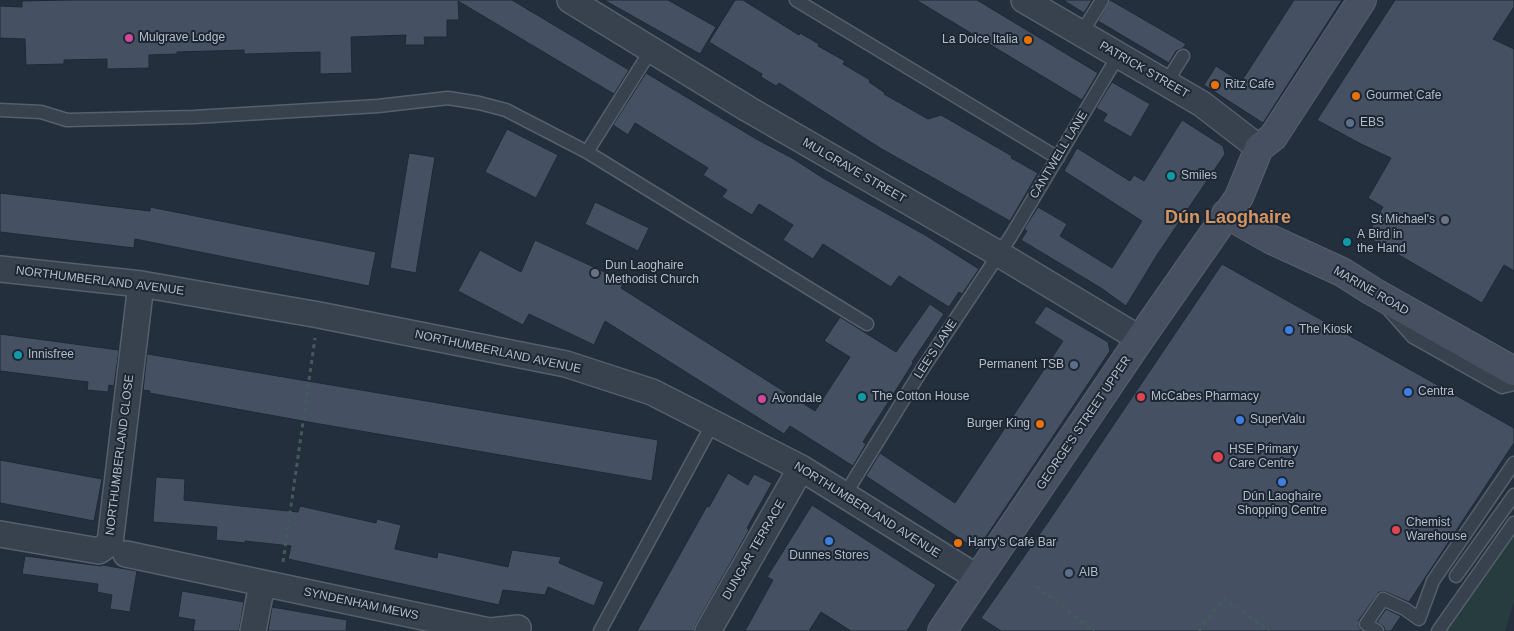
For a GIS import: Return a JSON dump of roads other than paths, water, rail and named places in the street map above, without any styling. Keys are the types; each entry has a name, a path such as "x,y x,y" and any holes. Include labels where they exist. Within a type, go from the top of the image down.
{"main road":[{"path":"1259,148 1273,137 1362,0"},
{"name":"GEORGE'S STREET UPPER","path":"942,631 1140,339 1239,197 1259,148"},
{"name":"MARINE ROAD","path":"1226,214 1270,239 1342,272 1372,291 1514,371"}],"street":[{"name":"MULGRAVE STREET","path":"570,0 866,179 999,254 1140,339"},
{"name":"PATRICK STREET","path":"1024,0 1202,104 1259,148"},
{"name":"NORTHUMBERLAND AVENUE","path":"0,269 140,284 319,315 566,364 652,392 801,468 978,578"},
{"name":"NORTHUMBERLAND CLOSE","path":"0,534 99,551 110,543 140,284"},
{"name":"DUNGAR TERRACE","path":"708,631 801,468"},
{"name":"SYNDENHAM MEWS","path":"126,554 490,631 518,628"},
{"path":"253,631 271,585"}],"lane":[{"path":"796,0 1058,158"},
{"path":"1080,34 1102,0"},
{"path":"587,152 651,50"},
{"name":"CANTWELL LANE","path":"999,254 1118,56"},
{"path":"1166,83 1183,56"},
{"path":"0,110 41,112 67,120 194,117 378,106 448,98 479,103 506,110 587,152 867,324"},
{"name":"LEE'S LANE","path":"844,496 923,368 999,254"},
{"path":"1372,291 1413,337 1502,387 1514,384"},
{"path":"600,631 713,424"},
{"path":"1377,631 1366,624 1383,600 1405,609 1419,619 1433,581 1514,463"},
{"path":"1456,576 1514,495"},
{"path":"1438,631 1514,523"}],"place":[{"name":"Mulgrave Lodge","path":"129,38"},
{"name":"La Dolce Italia","path":"1028,40"},
{"name":"Ritz Cafe","path":"1215,85"},
{"name":"Gourmet Cafe","path":"1356,96"},
{"name":"EBS","path":"1350,123"},
{"name":"Smiles","path":"1171,176"},
{"name":"St Michael's","path":"1445,220"},
{"name":"A Bird in the Hand","path":"1347,242"},
{"name":"Dun Laoghaire Methodist Church","path":"595,273"},
{"name":"The Kiosk","path":"1289,330"},
{"name":"Innisfree","path":"18,355"},
{"name":"Permanent TSB","path":"1074,365"},
{"name":"Centra","path":"1408,392"},
{"name":"The Cotton House","path":"862,397"},
{"name":"McCabes Pharmacy","path":"1141,397"},
{"name":"Avondale","path":"762,399"},
{"name":"SuperValu","path":"1240,420"},
{"name":"Burger King","path":"1040,424"},
{"name":"HSE Primary Care Centre","path":"1218,457"},
{"name":"Dún Laoghaire Shopping Centre","path":"1282,482"},
{"name":"Chemist Warehouse","path":"1396,530"},
{"name":"Dunnes Stores","path":"829,541"},
{"name":"Harry's Café Bar","path":"958,543"},
{"name":"AIB","path":"1069,573"}],"district":[{"name":"Dún Laoghaire","path":"1228,218"}]}
